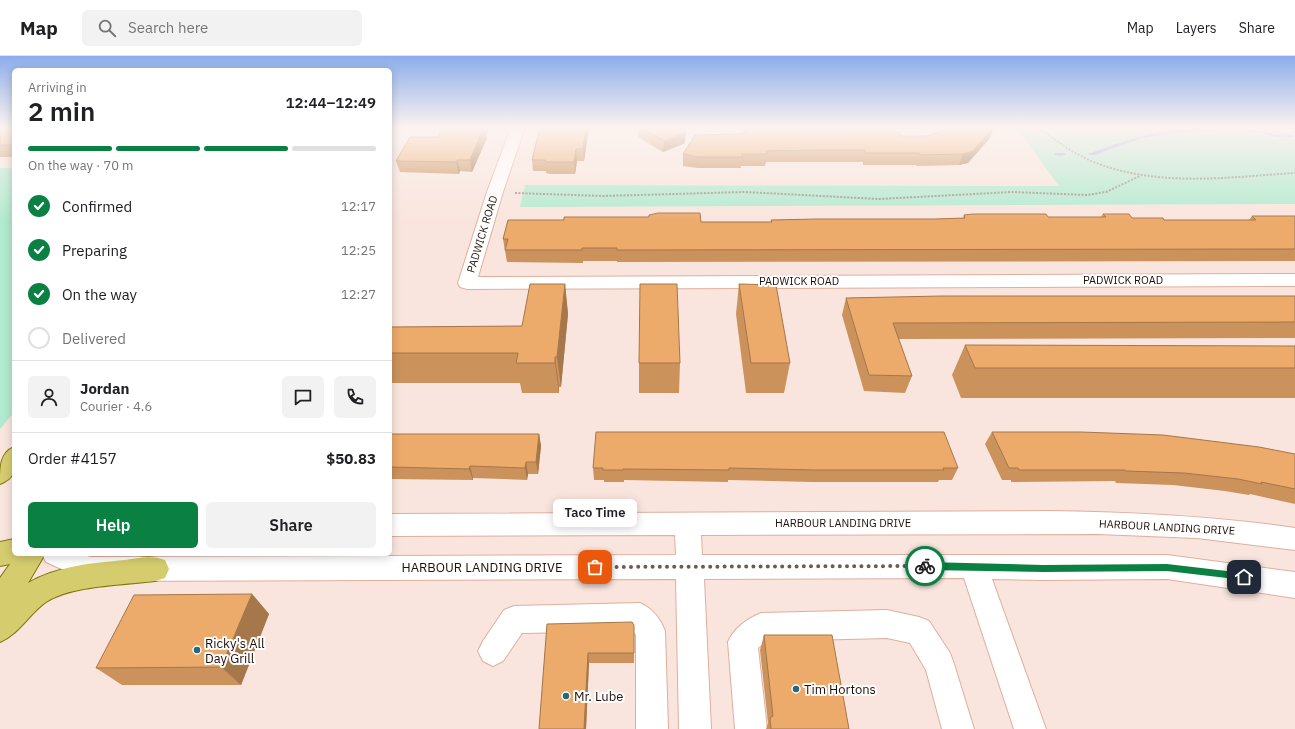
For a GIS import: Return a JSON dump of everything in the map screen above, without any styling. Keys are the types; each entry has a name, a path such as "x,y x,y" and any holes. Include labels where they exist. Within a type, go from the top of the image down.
{"main road":[{"path":"0,474 12,459"},
{"path":"0,554 12,551"},
{"path":"0,601 31,556"},
{"path":"0,628 10,615 31,597 51,586 73,579 155,569"}],"street":[{"name":"PADWICK ROAD","path":"507,158 467,283 1295,280"},
{"path":"688,524 696,729"},
{"name":"HARBOUR LANDING DRIVE","path":"392,525 1142,524 1237,531 1295,539"},
{"name":"HARBOUR LANDING DRIVE","path":"59,556 88,569 974,566 1043,568 1167,567 1295,585"},
{"path":"974,566 1030,729"},
{"path":"493,651 514,620 640,617 651,630 652,729"},
{"path":"751,729 743,642 761,627 888,624 919,632 939,664 958,729"}],"path":[{"path":"1085,158 1102,166 1154,178 1200,179 1295,173"},
{"path":"495,192 603,196 746,192 879,199 1012,192 1087,195 1106,192 1140,176"}],"green space":[{"path":"1039,158 1295,158 1295,204 520,207 525,185 1059,186"},
{"path":"0,168 12,168 12,414 0,429"}],"building":[{"path":"398,158 471,158 470,160 457,160 456,162 396,161"},
{"path":"532,158 575,158 574,162 532,160"},
{"path":"658,213 700,213 701,222 772,222 771,220 817,219 935,219 965,218 964,215 973,214 1046,214 1048,217 1106,217 1103,214 1129,214 1132,218 1163,218 1164,220 1256,220 1252,216 1295,216 1295,249 617,250 617,248 582,248 582,250 505,250 508,239 503,239 508,220 564,220 564,217 649,217 649,215"},
{"path":"530,284 565,284 557,357 555,357 555,363 516,363 518,353 392,353 392,327 522,326"},
{"path":"640,284 677,284 680,363 639,363"},
{"path":"739,284 776,285 790,363 751,363"},
{"path":"941,296 1295,296 1295,322 893,323 912,376 869,375 846,298"},
{"path":"965,345 1295,346 1295,368 975,368"},
{"path":"596,432 944,432 958,468 943,468 944,470 729,468 729,470 603,470 603,468 593,468"},
{"path":"992,432 1081,432 1163,435 1259,447 1295,454 1295,489 1261,482 1262,484 1238,479 1184,473 1125,470 1019,470 1018,468 1009,468"},
{"path":"392,434 539,434 536,462 526,462 525,468 470,466 469,469 392,467"},
{"path":"252,594 221,667 96,668 134,595"},
{"path":"632,622 634,625 634,653 588,653 584,729 539,729 547,624"},
{"name":"Tim Hortons","path":"764,635 832,635 849,729 771,729 770,718 773,716"}],"way so far":[{"path":"595,567 925,566"}],"place":[{"name":"Taco Time","path":"595,567"},
{"name":"Ricky's All Day Grill","path":"197,650"},
{"name":"Tim Hortons","path":"796,689"},
{"name":"Mr. Lube","path":"566,696"}],"route":[{"path":"925,566 1043,568 1167,567 1244,577"}]}
